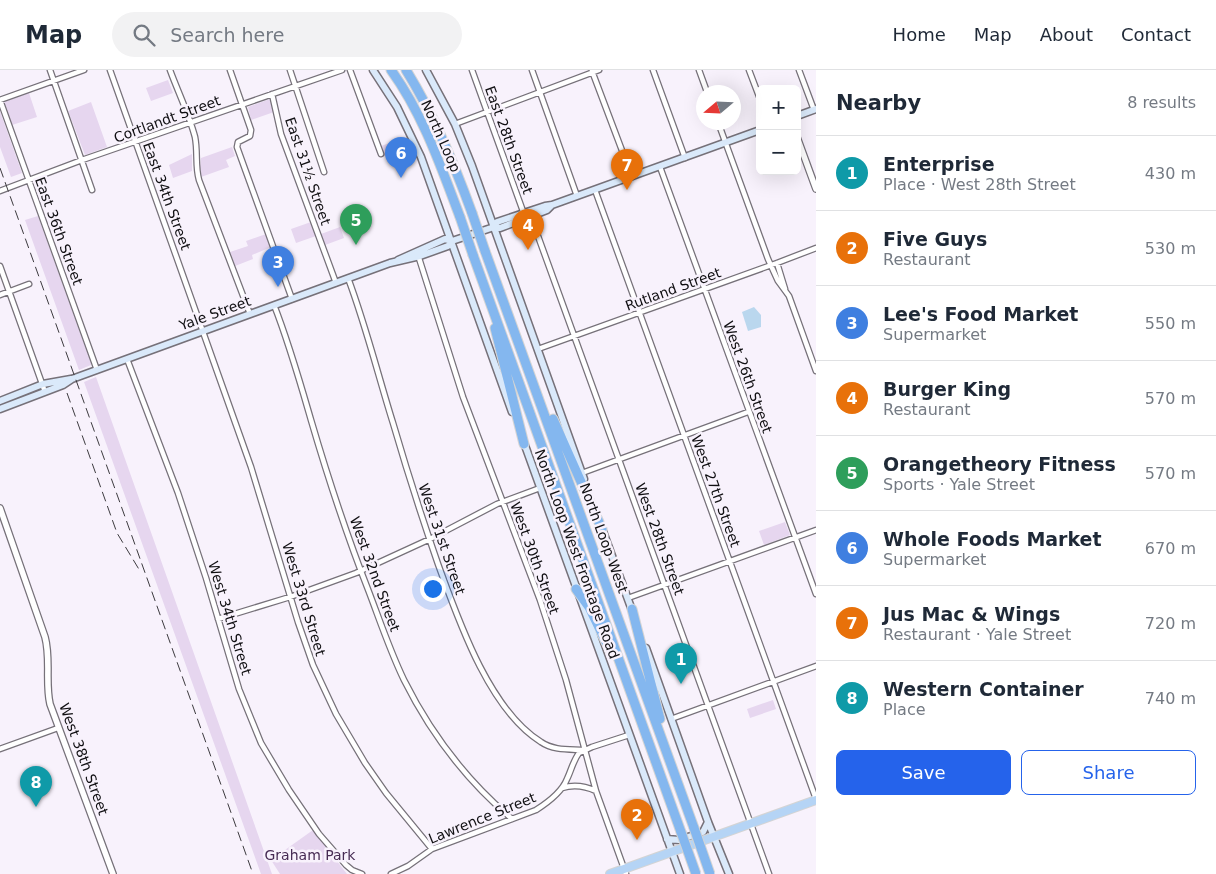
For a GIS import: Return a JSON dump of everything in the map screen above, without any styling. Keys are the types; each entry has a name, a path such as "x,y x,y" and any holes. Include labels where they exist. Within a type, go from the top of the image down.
{"highway":[{"name":"North Loop","path":"390,70 402,85 436,156 460,217"},
{"name":"North Loop","path":"406,70 424,99 444,139 472,212"},
{"path":"412,70 424,99"},
{"name":"North Loop West","path":"472,212 710,874"},
{"name":"North Loop West","path":"460,217 696,874"},
{"path":"494,315 495,334 524,444"},
{"path":"526,361 602,529"},
{"path":"576,589 589,607 631,693"},
{"path":"632,609 673,772"}],"main road":[{"name":"North Loop West Frontage Road","path":"373,70 384,85 413,139 680,874"},
{"path":"426,70 455,124 494,227 708,822 729,874"},
{"path":"801,115 815,110"},
{"name":"Yale Street","path":"0,400 43,384 72,379 348,278 417,254 448,246 452,242 494,227 500,228 527,214 546,210 552,205 756,131"},
{"name":"Yale Street","path":"0,409 64,385 72,379"},
{"path":"21,393 23,401"},
{"path":"610,874 625,872 816,799"},
{"path":"667,839 679,840 703,832 708,822"}],"street":[{"path":"50,70 92,190"},
{"path":"0,100 84,70"},
{"name":"East 34th Street","path":"110,70 203,330"},
{"path":"170,70 195,137 197,152 196,172 250,314"},
{"path":"230,70 251,132 248,137 238,142 237,148 292,299"},
{"path":"290,70 324,172"},
{"name":"Cortlandt Street","path":"0,190 189,122 342,70"},
{"path":"350,70 381,154"},
{"name":"East 28th Street","path":"472,70 527,214"},
{"path":"532,70 578,196"},
{"path":"455,124 592,71 600,70"},
{"path":"653,70 685,158"},
{"path":"699,70 704,85"},
{"path":"749,70 756,88"},
{"path":"799,70 815,110"},
{"path":"592,71 632,177"},
{"name":"East 31½ Street","path":"272,94 281,134 336,283"},
{"name":"East 36th Street","path":"0,100 97,370"},
{"path":"721,130 770,266 778,281 786,290"},
{"path":"801,147 816,189"},
{"name":"West 26th Street","path":"660,167 816,594"},
{"name":"West 27th Street","path":"594,190 816,799"},
{"name":"West 28th Street","path":"527,214 574,336 769,874"},
{"name":"Rutland Street","path":"538,349 816,248"},
{"name":"West 30th Street","path":"417,254 463,397 540,600 566,680 596,791 625,872"},
{"path":"777,263 816,371"},
{"path":"0,266 45,392"},
{"name":"West 31st Street","path":"348,278 430,539 464,634 480,667 502,702 522,726 542,743 554,748 585,750"},
{"path":"0,294 29,284"},
{"name":"West 32nd Street","path":"274,305 290,349 360,571 396,662 422,713 460,766 512,819"},
{"name":"West 33rd Street","path":"203,330 256,483 290,598 313,665 343,727 375,778 432,849"},
{"name":"West 34th Street","path":"127,359 178,493 239,689 261,743 319,834 353,874"},
{"path":"582,473 748,412"},
{"path":"218,620 290,598 360,571 430,539 502,502 540,488"},
{"name":"West 38th Street","path":"0,508 45,637 48,656 48,696 58,728 113,874"},
{"path":"628,598 816,530"},
{"path":"671,719 816,666"},
{"path":"0,749 58,728"},
{"path":"585,750 629,735"},
{"name":"Lawrence Street","path":"390,874 408,866 432,849 512,819 543,805 562,788 576,757 585,750"},
{"path":"562,788 574,785 596,791"},
{"name":"West 34th Street","path":"346,865 362,874"},
{"name":"Lawrence Street","path":"402,874 408,866"}],"green space":[{"path":"168,80 173,93 151,101 146,88"},
{"path":"29,93 37,117 12,125 4,102"},
{"path":"270,99 274,112 251,120 248,107"},
{"path":"91,102 107,147 85,155 68,111"},
{"path":"0,111 22,173 11,177 0,147"},
{"path":"404,138 407,147 384,156 381,146"},
{"path":"232,147 235,156 226,160 229,167 201,177 201,158"},
{"path":"192,154 192,171 173,178 169,165"},
{"path":"38,216 91,363 91,365 79,370 25,220"},
{"path":"311,222 316,236 296,243 291,229"},
{"path":"340,227 344,238 325,245 321,234"},
{"path":"266,234 271,247 252,255 253,259 235,266 230,252 248,246 246,241"},
{"path":"96,377 272,874 261,874 84,382"},
{"path":"785,522 790,535 764,545 759,531"},
{"path":"773,700 776,709 750,718 747,709"},
{"name":"Graham Park","path":"313,830 347,874 280,874 271,860"}],"water":[{"path":"754,307 761,315 761,327 748,331 742,312"}],"railway":[{"path":"0,168 253,874"},
{"path":"67,393 117,533 140,571"}],"place":[{"name":"Whole Foods Market","path":"401,178"},
{"name":"Jus Mac & Wings","path":"627,190"},
{"name":"Orangetheory Fitness","path":"356,245"},
{"name":"Burger King","path":"528,250"},
{"name":"Lee's Food Market","path":"278,287"},
{"name":"Enterprise","path":"681,684"},
{"name":"Western Container","path":"36,807"},
{"name":"Five Guys","path":"637,840"}]}
